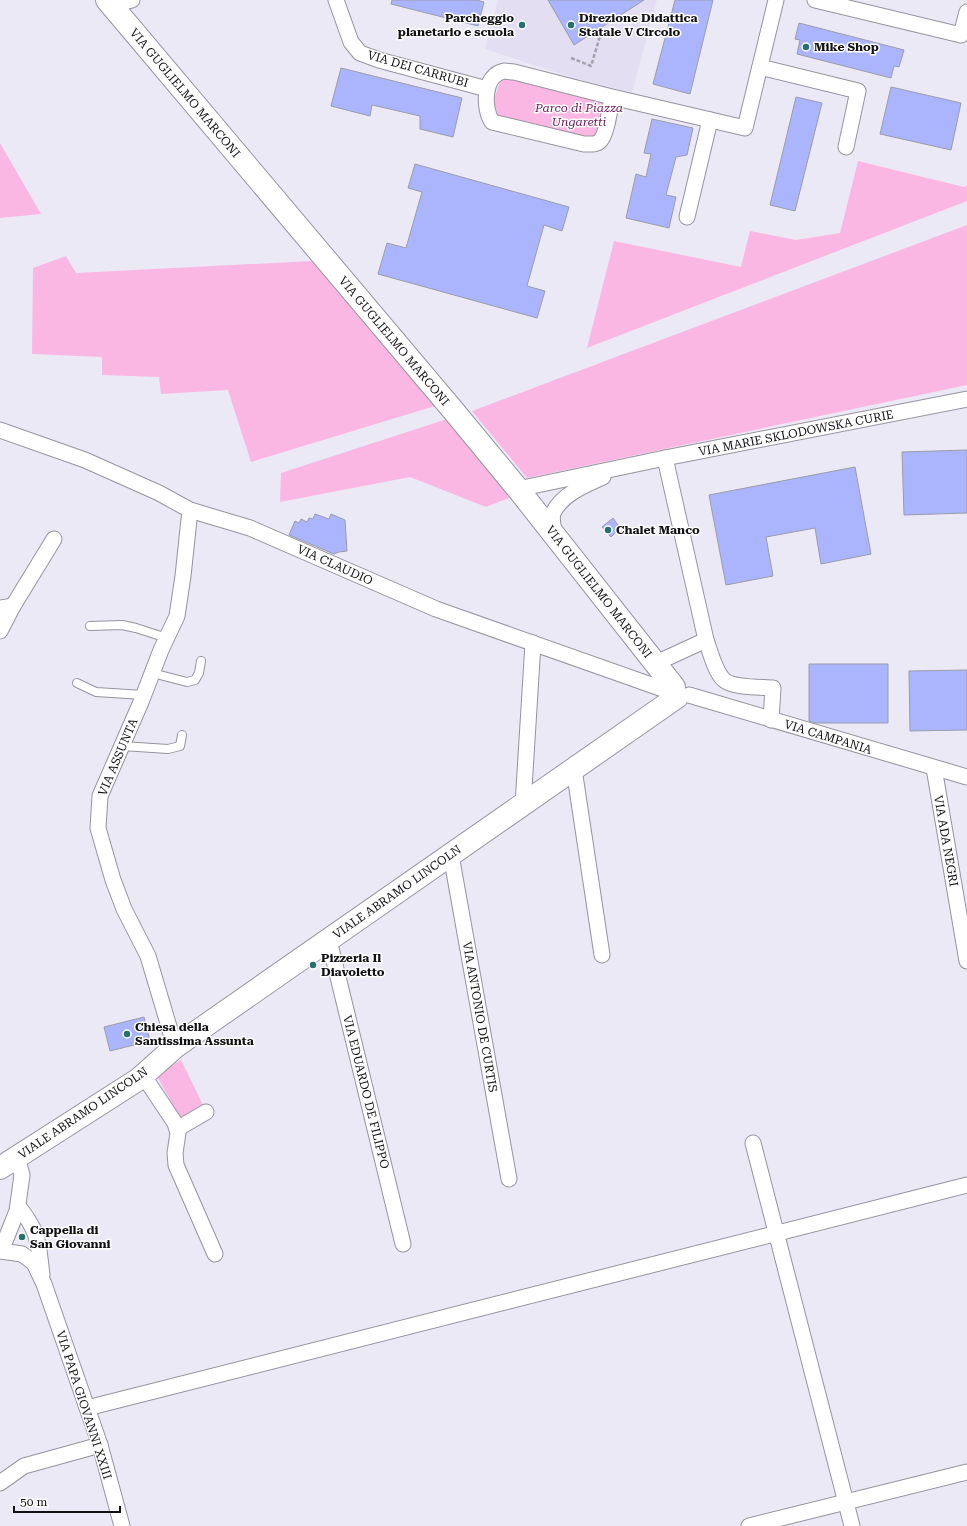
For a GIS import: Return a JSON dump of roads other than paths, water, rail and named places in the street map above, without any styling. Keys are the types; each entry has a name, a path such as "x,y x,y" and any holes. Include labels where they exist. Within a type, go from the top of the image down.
{"street":[{"name":"VIA DEI CARRUBI","path":"336,0 351,42 360,53 379,60 487,89"},
{"path":"612,97 604,134 600,141 593,145 492,122 488,116 487,89 495,77 504,71 514,72 612,97 745,128 776,0"},
{"path":"815,0 961,35 967,12"},
{"name":"VIA GUGLIELMO MARCONI","path":"116,2 518,489 656,663 678,693"},
{"path":"760,67 858,91 846,147"},
{"path":"686,217 710,120"},
{"name":"VIA MARIE SKLODOWSKA CURIE","path":"518,489 665,458 967,400"},
{"name":"VIA CLAUDIO","path":"0,430 85,460 158,493 190,510 250,528 436,609 678,693"},
{"path":"665,458 706,640 715,667 724,680 735,684 774,688 771,720"},
{"name":"VIA MARIE SKLODOWSKA CURIE","path":"554,535 553,514 563,499 583,486 625,466"},
{"name":"VIA ASSUNTA","path":"175,1047 148,956 121,902 98,828 100,796 144,694 166,638 177,616 190,510"},
{"path":"0,631 6,607 54,539"},
{"path":"656,663 706,640"},
{"path":"523,805 533,643"},
{"name":"VIA CAMPANIA","path":"678,693 967,777"},
{"name":"VIALE ABRAMO LINCOLN","path":"9,1163 143,1075 175,1047 451,856 678,693"},
{"name":"VIA ADA NEGRI","path":"934,768 967,961"},
{"path":"574,769 602,955"},
{"name":"VIA ANTONIO DE CURTIS","path":"451,856 509,1179"},
{"name":"VIA EDUARDO DE FILIPPO","path":"329,940 403,1244"},
{"path":"143,1075 175,1123 178,1133 175,1153 176,1165 215,1254"},
{"path":"177,1129 206,1112"},
{"path":"753,1143 852,1526"},
{"path":"0,1251 10,1230 18,1206 22,1175 9,1163"},
{"path":"87,1408 967,1185"},
{"name":"VIA PAPA GIOVANNI XXIII","path":"18,1206 35,1230 39,1245 44,1284"},
{"name":"VIA PAPA GIOVANNI XXIII","path":"0,1251 22,1254 34,1263 44,1284 100,1445 122,1526"},
{"path":"0,1483 24,1466 100,1445"},
{"path":"750,1526 967,1472"}],"lane":[{"path":"90,626 122,625 166,638"},
{"path":"152,673 187,682 195,680 199,673 201,661"},
{"path":"78,683 96,692 144,694"},
{"path":"122,746 168,748 180,746 182,735"}],"place":[{"name":"Parcheggio planetario e scuola","path":"522,25"},
{"name":"Direzione Didattica Statale V Circolo","path":"571,25"},
{"name":"Mike Shop","path":"806,47"},
{"name":"Chalet Manco","path":"608,530"},
{"name":"Pizzeria Il Diavoletto","path":"313,965"},
{"name":"Chiesa della Santissima Assunta","path":"127,1034"},
{"name":"Cappella di San Giovanni","path":"22,1237"}],"park label":[{"name":"Parco di Piazza Ungaretti","path":"579,115"}]}
